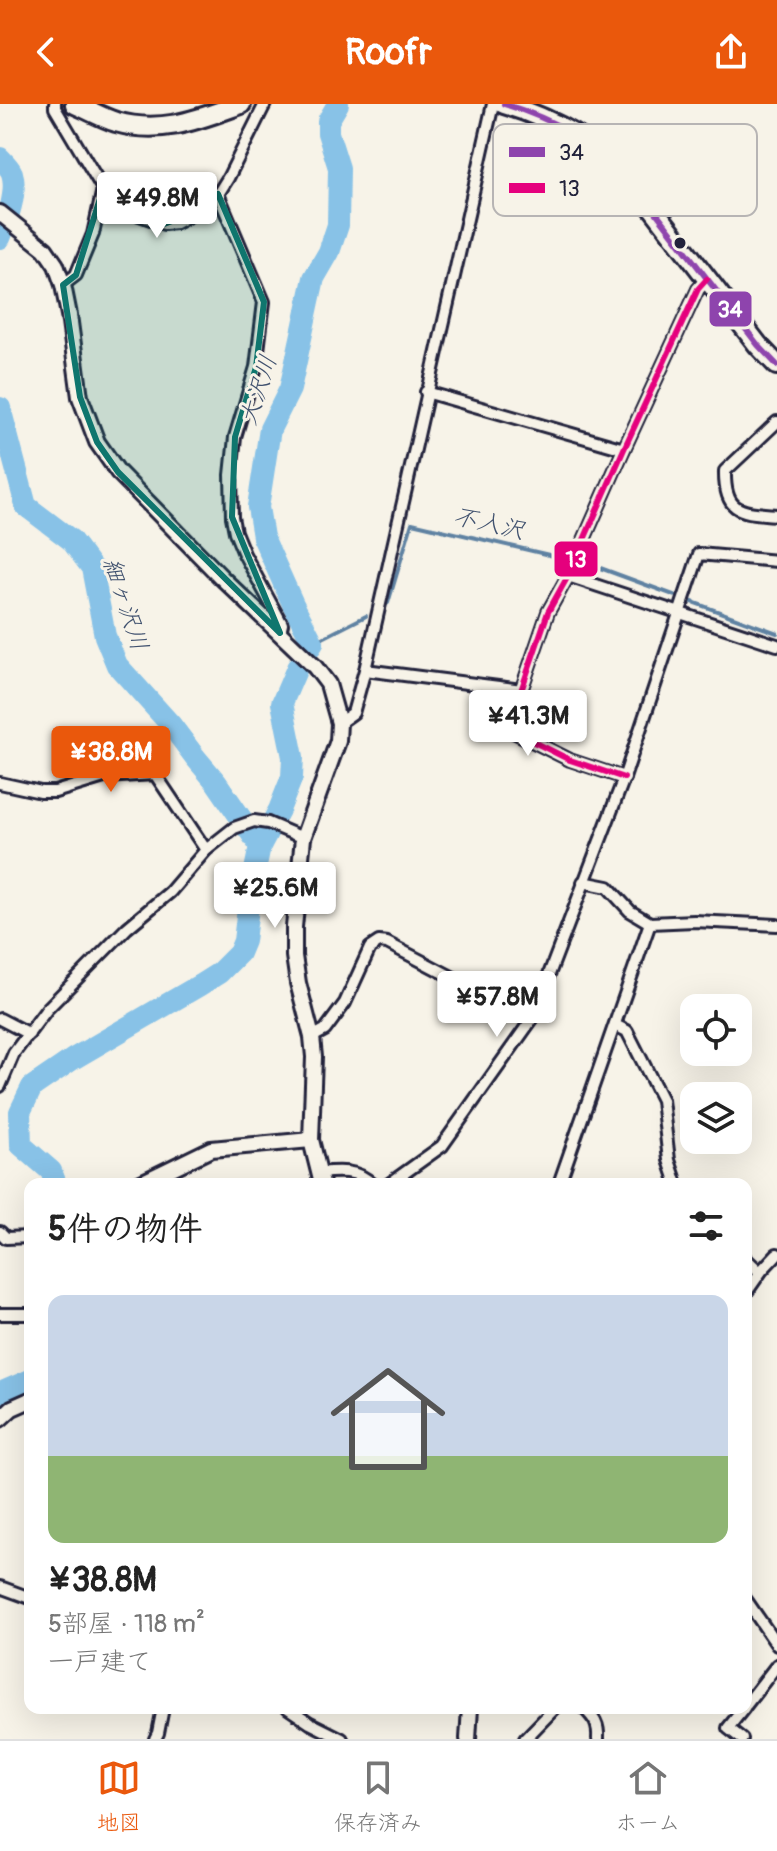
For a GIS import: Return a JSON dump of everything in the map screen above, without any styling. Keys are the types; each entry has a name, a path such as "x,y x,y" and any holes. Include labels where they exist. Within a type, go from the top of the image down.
{"highway":[{"path":"79,105 116,122 168,126 191,123 241,104"},
{"path":"504,104 558,124"},
{"path":"659,216 758,345 777,365"}],"street":[{"path":"55,104 103,189 118,207 164,224 176,223 218,194 265,104"},
{"path":"339,723 353,713 365,670 493,104"},
{"path":"63,285 76,275 93,234 103,189"},
{"path":"218,194 264,302 256,367 235,437 231,475 232,517 244,554 282,624 280,633"},
{"path":"5,216 45,249 56,265 63,285 80,397 97,442 118,472 315,667 328,684 339,723 338,741 303,838 294,956 312,1037 311,1140 321,1178 346,1171 365,1178"},
{"path":"624,778 570,760 508,729 548,612 698,289 707,279"},
{"path":"426,392 624,449"},
{"path":"777,422 725,471 725,488 730,501 744,513 777,515"},
{"path":"397,1178 442,1146 532,1019 624,778 699,554 777,561"},
{"path":"569,571 679,613 777,645"},
{"path":"365,670 522,690"},
{"path":"0,783 55,792 104,777 155,774 206,850"},
{"path":"0,1086 14,1053 47,1009 127,928 170,892 206,850 234,828 254,821 268,823 303,838"},
{"path":"583,882 608,887 630,911 650,923 694,921 777,925"},
{"path":"561,1178 650,923"},
{"path":"312,1037 325,1030 345,1003 370,948 379,942 387,943 532,1019"},
{"path":"0,1019 29,1034"},
{"path":"615,1025 627,1031 662,1100 669,1160 675,1178"},
{"path":"151,1178 211,1149 311,1140"},
{"path":"0,1232 6,1238 24,1237"},
{"path":"752,1284 777,1254"},
{"path":"752,1265 760,1272"},
{"path":"2,1313 24,1314"},
{"path":"0,1419 24,1403"},
{"path":"0,1587 24,1596"},
{"path":"752,1609 777,1645"},
{"path":"752,1698 777,1665"},
{"path":"155,1739 162,1714"},
{"path":"297,1714 342,1739"},
{"path":"468,1739 470,1714"},
{"path":"525,1739 549,1714"},
{"path":"591,1714 599,1729 598,1739"},
{"path":"720,1739 739,1714"},
{"path":"728,1728 742,1739"}],"highlighted area":[{"path":"103,189 118,207 164,224 194,213 218,194 264,302 256,367 235,437 232,517 280,633 118,472 97,442 80,397 63,285 76,275"}],"waterway":[{"name":"細ヶ沢川","path":"54,1178 51,1171 21,1145 20,1112 32,1087 73,1059 219,973 239,953 244,941 260,846 292,777 293,757 282,703 297,668 313,643 263,537 258,507 270,429 290,389 314,278 329,252 338,225 339,168 328,133 328,121 338,104"},
{"name":"細ヶ沢川","path":"0,158 12,173 14,189 0,238"},
{"name":"細ヶ沢川","path":"0,408 26,506 71,540 92,568 105,636 117,665 171,725 216,782 260,846"},
{"name":"不入沢","path":"384,606 388,603 412,523 592,565 777,633"},
{"name":"不入沢","path":"313,643 366,616"},
{"name":"細ヶ沢川","path":"0,1393 24,1383"}],"transit line":[{"name":"34","path":"504,104 555,124"},
{"name":"34","path":"659,216 758,345 777,365"},
{"name":"13","path":"624,778 570,760 508,729 548,612 568,576 698,289 707,279"}],"water label":[{"name":"大沢川","path":"258,390"}]}
